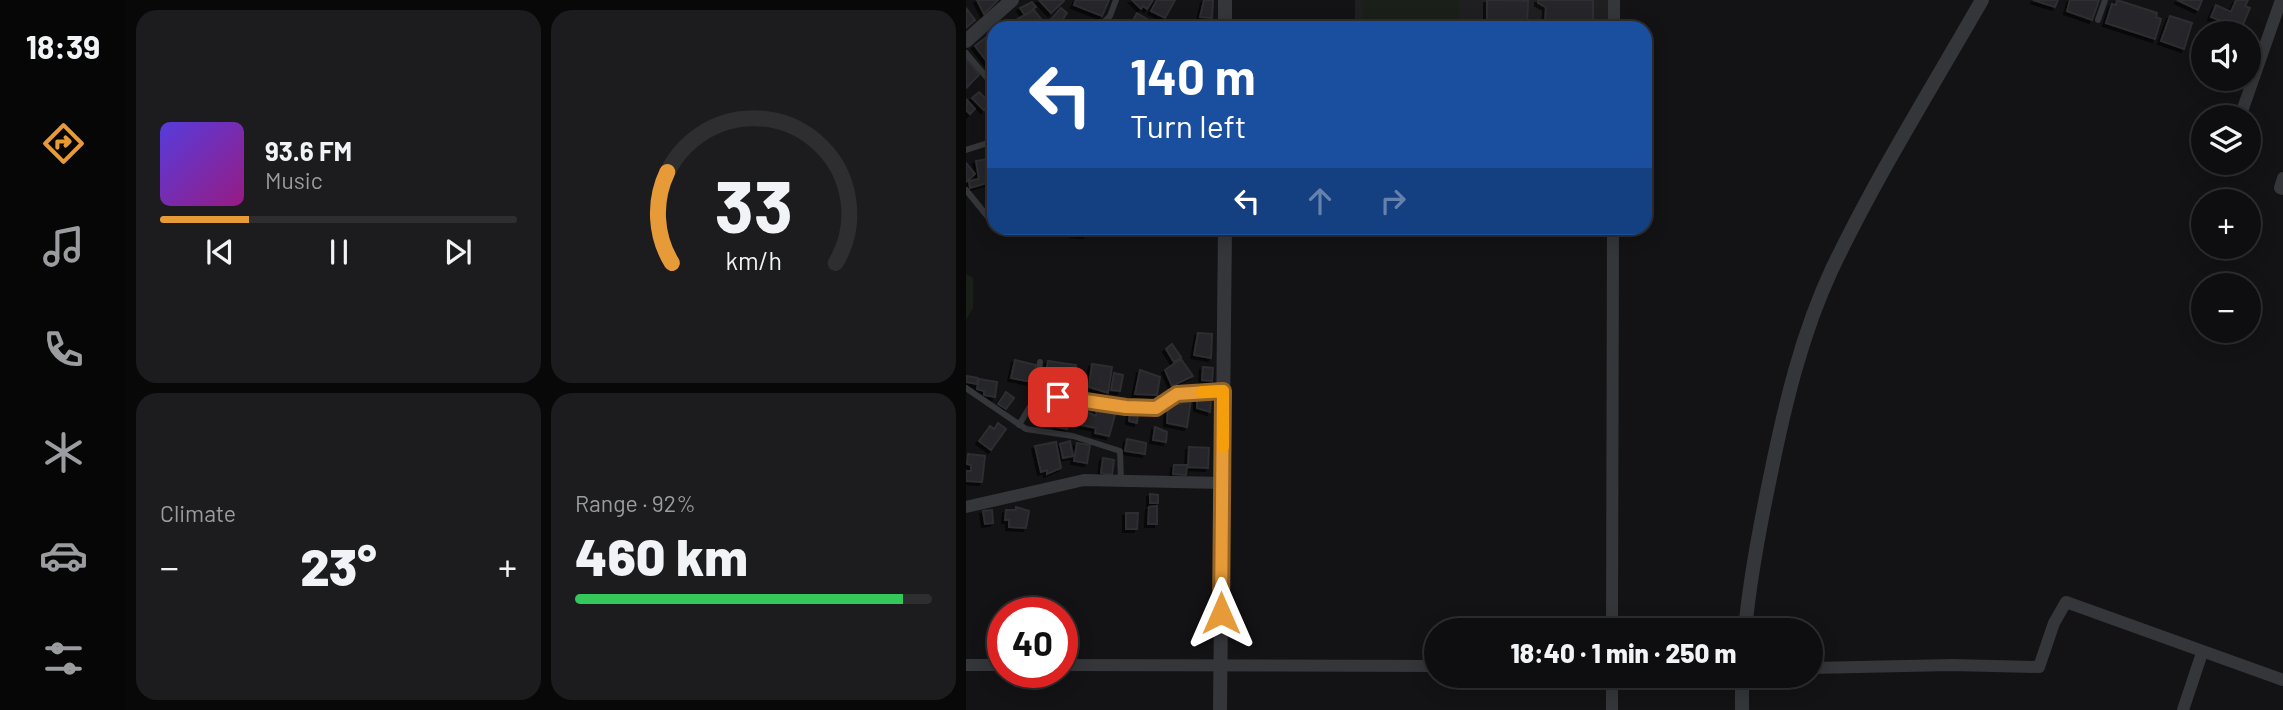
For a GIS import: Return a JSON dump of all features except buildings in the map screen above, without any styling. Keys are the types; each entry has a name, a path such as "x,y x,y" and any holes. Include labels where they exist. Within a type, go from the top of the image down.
{"street":[{"path":"988,21 1012,0"},
{"path":"1225,0 1225,21"},
{"path":"1614,0 1614,21"},
{"path":"1746,618 1750,575 1783,415 1802,350 1831,271 1887,164 1982,0"},
{"path":"2244,105 2281,0"},
{"path":"966,41 987,22"},
{"path":"2283,178 2280,188 2283,189"},
{"path":"1220,710 1224,235"},
{"path":"1612,618 1614,235"},
{"path":"966,507 1084,480 1222,484"},
{"path":"1823,668 1952,665 2039,667 2054,623 2066,602 2283,680"},
{"path":"2183,710 2202,653"},
{"path":"966,666 987,665"},
{"path":"1078,665 1424,666"},
{"path":"1612,688 1612,710"},
{"path":"1742,688 1742,710"}],"lane":[{"path":"1105,21 1110,16 1116,0"},
{"path":"2098,20 2105,0"},
{"path":"966,53 987,78"},
{"path":"966,150 987,143"},
{"path":"966,190 987,216"},
{"path":"1019,425 1035,398 1040,362"},
{"path":"966,388 1019,425 1033,431 1073,436 1120,451 1121,481"},
{"path":"1035,398 1156,408 1177,394 1223,391"}],"shaded area":[{"path":"1355,0 1609,0 1608,21 1355,21"},
{"path":"1362,0 1459,0 1459,21 1362,21"},
{"path":"966,274 973,278 973,308 966,320"}],"slow traffic":[{"path":"1202,392 1223,391 1223,447"}],"route":[{"path":"1058,397 1126,407 1156,408 1177,394 1223,391 1221,613"}]}
